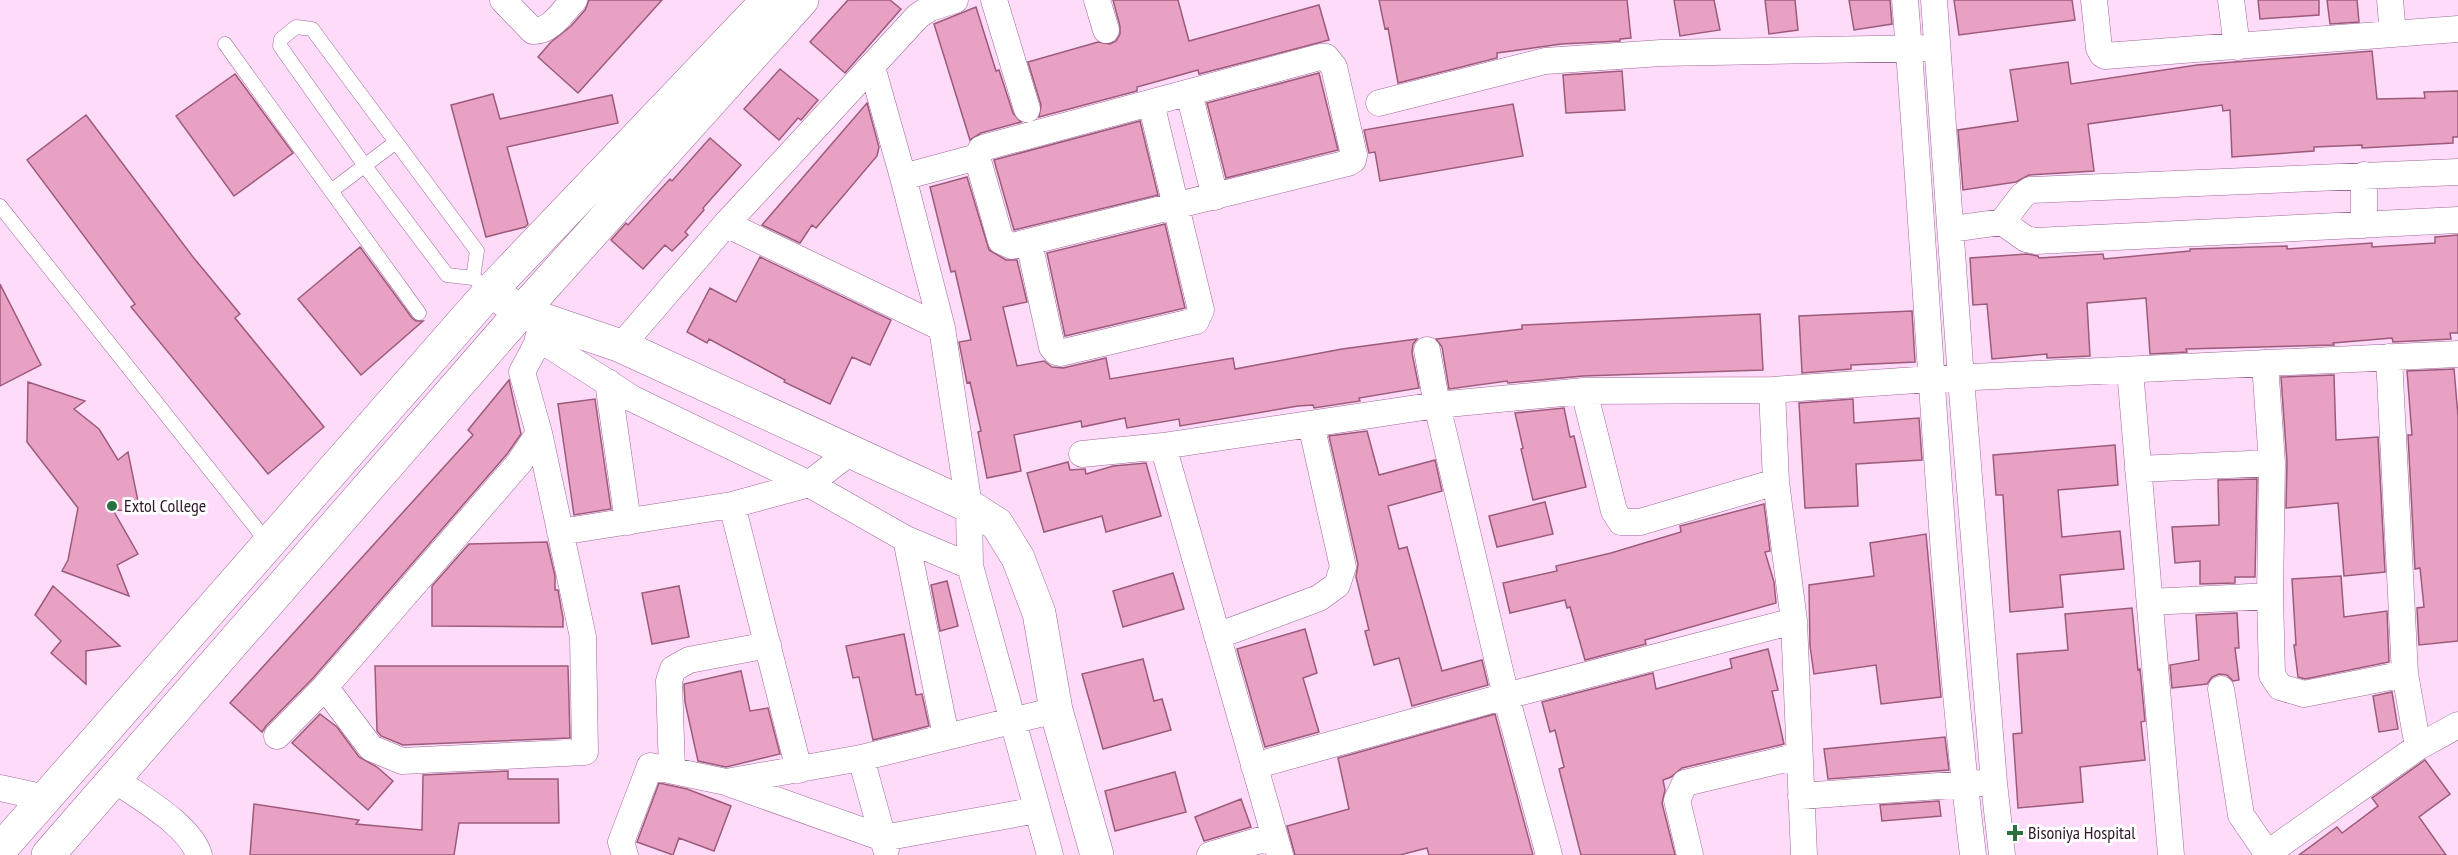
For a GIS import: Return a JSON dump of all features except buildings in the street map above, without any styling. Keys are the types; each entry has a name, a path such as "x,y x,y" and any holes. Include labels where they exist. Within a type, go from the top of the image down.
{"street":[{"path":"503,0 533,31 542,31 549,27 574,0"},
{"path":"0,850 269,545 482,284 768,0"},
{"path":"48,855 114,779 536,323 802,0"},
{"path":"621,346 726,224 925,11 955,0"},
{"path":"994,0 1027,109"},
{"path":"1097,0 1106,30"},
{"path":"1905,0 1931,379 1964,783 1973,855"},
{"path":"1934,0 1961,379 2002,855"},
{"path":"2094,0 2099,48 2106,56 2458,29"},
{"path":"2231,0 2237,47"},
{"path":"2390,0 2393,34"},
{"path":"1378,103 1545,61 1661,53 1938,47"},
{"path":"1326,57 1334,67 1354,155 1353,160 1177,207 1029,243 1012,246 1000,241 977,157 981,149 1151,103 1326,57"},
{"path":"872,67 942,328 969,506 970,566 1050,855"},
{"path":"1188,93 1215,197"},
{"path":"1029,243 1056,352 1196,321 1201,310 1151,103"},
{"path":"903,177 977,157"},
{"path":"2002,222 2022,196 2030,190 2458,172"},
{"path":"2364,176 2364,225"},
{"path":"1952,229 2002,222 2026,238 2036,241 2458,220"},
{"path":"726,224 942,328"},
{"path":"482,284 633,399 809,484 906,539 970,566"},
{"path":"536,323 621,346 969,506 998,524 1018,558 1039,613 1056,710 1097,855"},
{"path":"325,687 371,748 402,760 585,752 583,638 539,434 522,372 536,323"},
{"path":"1427,350 1437,405 1506,696 1549,855"},
{"path":"1082,454 1163,446 1437,405 1584,391 1772,390 1931,379 2458,354"},
{"path":"2389,357 2405,674 2418,747"},
{"path":"2265,363 2272,463 2270,596 2272,675 2280,687 2304,694 2405,674"},
{"path":"2130,370 2171,855"},
{"path":"608,382 628,522"},
{"path":"1772,390 1776,482 1794,621 1804,855"},
{"path":"1584,391 1614,512 1621,522 1640,522 1776,482"},
{"path":"1217,636 1319,598 1337,585 1343,567 1311,424"},
{"path":"277,736 325,687 519,463 539,434"},
{"path":"1163,446 1277,846 1210,855"},
{"path":"560,532 732,505 809,484 850,452"},
{"path":"2138,470 2272,463"},
{"path":"732,505 799,770"},
{"path":"906,539 946,736"},
{"path":"2150,602 2270,596"},
{"path":"1254,766 1506,696 1794,621"},
{"path":"672,770 669,681 673,669 689,660 768,645"},
{"path":"2221,689 2241,815 2266,854 2418,747 2458,725"},
{"path":"726,782 861,758 1056,710"},
{"path":"1690,855 1677,800 1685,783 1799,756"},
{"path":"861,758 885,846"},
{"path":"625,855 621,842 650,766 726,782 885,846 1037,810"},
{"path":"114,779 184,831 195,843 199,855"},
{"path":"1801,796 1964,783 1994,783"},
{"path":"0,788 46,798"}],"lane":[{"path":"296,27 312,28 396,142 477,251 482,284 447,275 365,166 280,46 281,39 296,27"},
{"path":"225,44 418,313"},
{"path":"331,191 396,142"},
{"path":"0,206 269,545"}],"place":[{"name":"Extol College","path":"112,506"},
{"name":"Bisoniya Hospital","path":"2015,833"}]}
